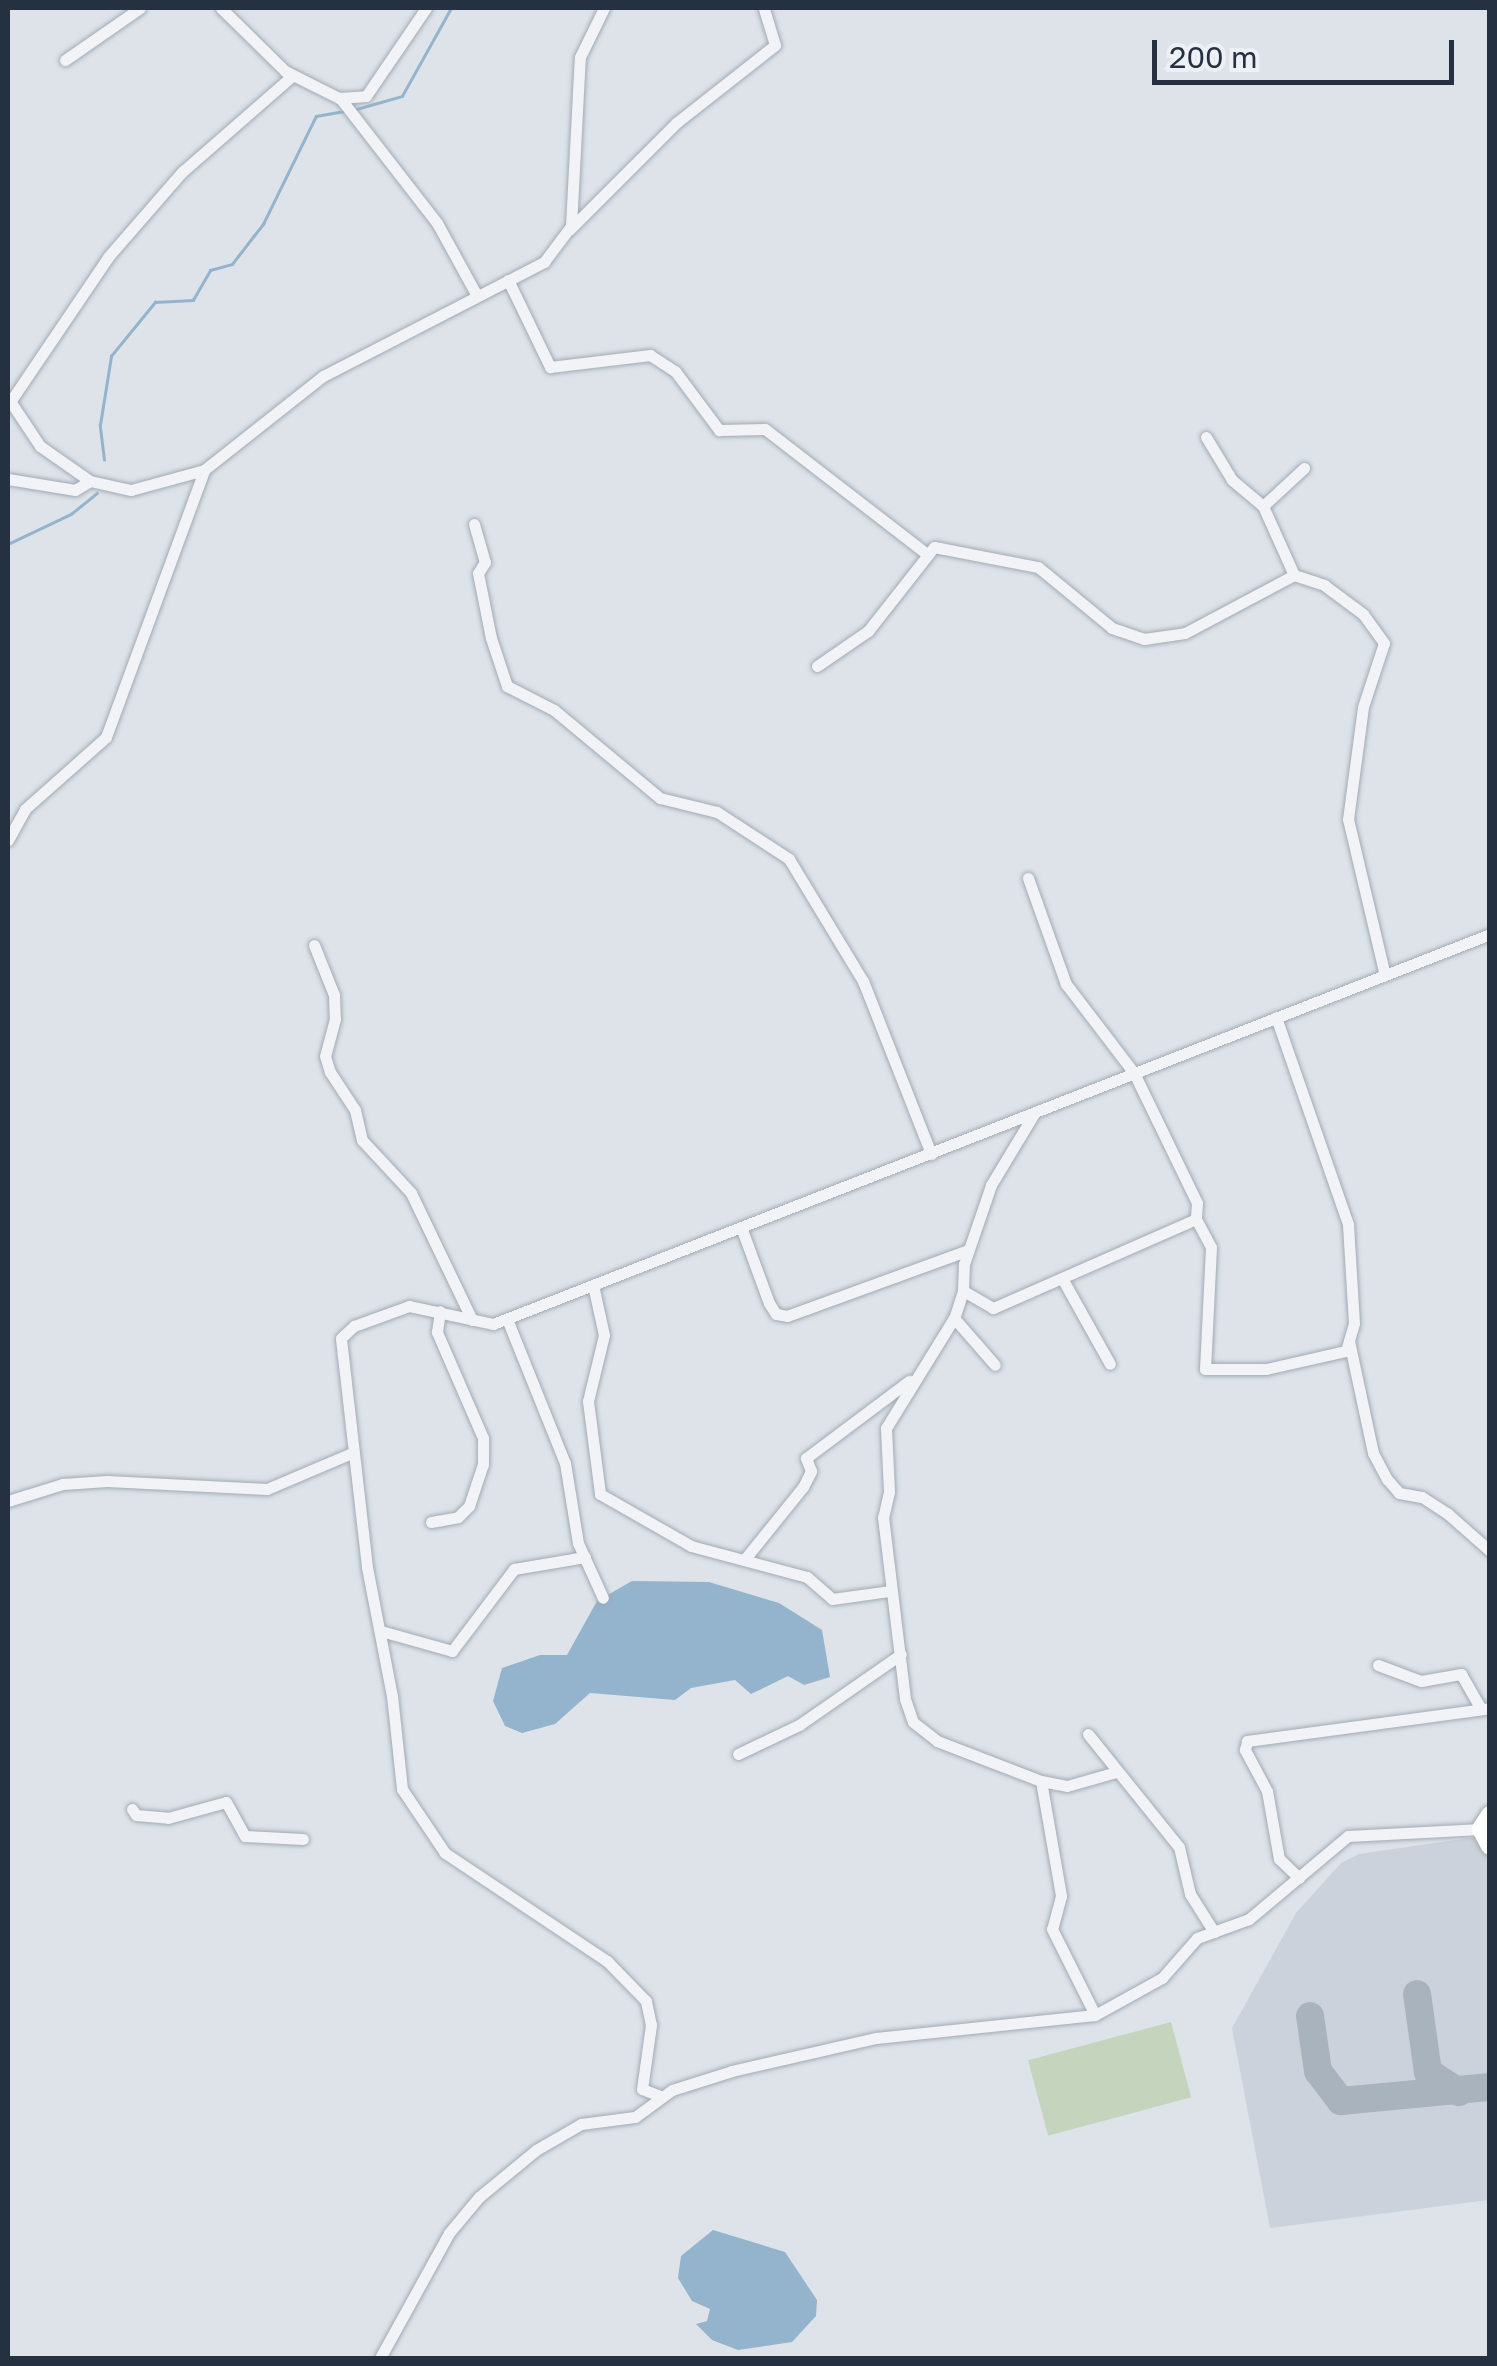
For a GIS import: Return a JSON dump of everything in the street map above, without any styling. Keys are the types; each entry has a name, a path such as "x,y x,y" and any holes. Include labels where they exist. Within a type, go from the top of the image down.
{"street":[{"path":"65,60 140,8"},
{"path":"221,8 258,50 292,76 340,98 366,96 426,8"},
{"path":"569,230 577,196 580,57 604,8"},
{"path":"292,76 182,172 108,257 9,400 40,446 90,482 131,490 204,470 323,376 475,292 544,262 569,230 676,123 775,45 764,8"},
{"path":"340,98 372,146 437,222 475,292"},
{"path":"508,280 550,368 650,355 675,372 719,430 766,429 927,554"},
{"path":"1206,437 1232,480 1263,506 1294,575 1345,598 1384,643 1357,738 1348,820 1385,976"},
{"path":"1263,506 1304,468"},
{"path":"8,840 25,809 106,737 204,470"},
{"path":"8,479 75,490 90,482"},
{"path":"474,524 485,562 478,573 491,638 507,686 554,710 660,798 717,812 789,858 863,981 931,1154"},
{"path":"818,666 868,630 934,547 1038,567 1112,628 1144,638 1186,634 1294,575"},
{"path":"1028,878 1066,984 1134,1073 1197,1203 1196,1219 1211,1247 1205,1370 1312,1362 1346,1350 1349,1341"},
{"path":"660,2096 642,2088 650,2025 646,2001 628,1980 446,1853 402,1789 352,1453 341,1338 354,1326 409,1306 472,1320 507,1319 1490,934"},
{"path":"314,944 334,994 335,1019 324,1056 330,1072 355,1110 362,1140 412,1192 472,1320"},
{"path":"1276,1017 1348,1224 1349,1341 1373,1453 1399,1493 1422,1496 1490,1551"},
{"path":"1035,1112 991,1185 968,1250 963,1291 954,1318 886,1428 890,1591 914,1722 968,1756 1041,1781 1067,1786 1116,1772"},
{"path":"963,1291 993,1308 1196,1219"},
{"path":"741,1227 770,1303 776,1314 787,1316 968,1250"},
{"path":"1062,1280 1110,1364"},
{"path":"593,1285 604,1350 588,1401 600,1494 691,1546 807,1577 832,1599 890,1591"},
{"path":"431,1522 458,1518 469,1506 483,1464 484,1438 437,1332 440,1310"},
{"path":"954,1318 995,1365"},
{"path":"507,1319 564,1464 585,1556 603,1598"},
{"path":"744,1560 803,1487 810,1471 806,1458 916,1375"},
{"path":"8,1501 63,1484 107,1481 266,1488 352,1453"},
{"path":"381,1631 452,1651 514,1570 585,1556"},
{"path":"738,1754 799,1725 901,1654"},
{"path":"1299,1878 1279,1859 1267,1791 1245,1750 1248,1741 1485,1709 1460,1674 1421,1681 1378,1665"},
{"path":"1088,1734 1179,1846 1186,1885 1214,1932"},
{"path":"1041,1781 1061,1896 1052,1928 1094,2015"},
{"path":"132,1809 136,1816 168,1818 226,1802 244,1836 303,1839"},
{"path":"380,2358 449,2233 479,2197 536,2150 581,2124 635,2116 660,2096 732,2071 876,2038 1094,2015 1150,1987 1197,1938 1249,1919 1348,1836 1487,1830"}],"shaded area":[{"path":"1489,1823 1489,2200 1270,2228 1232,2028 1296,1913 1341,1863 1359,1854 1476,1837"}],"green space":[{"path":"1171,2022 1191,2097 1048,2136 1028,2060"}],"water":[{"path":"632,1581 709,1582 779,1603 822,1630 830,1677 804,1685 788,1676 751,1694 735,1680 691,1688 675,1700 590,1693 555,1724 522,1733 505,1726 493,1701 502,1668 540,1655 567,1655 597,1601"},
{"path":"713,2230 785,2252 817,2300 816,2316 792,2342 738,2350 712,2340 696,2324 707,2321 710,2309 692,2301 678,2278 681,2256"}],"waterway":[{"path":"353,110 402,96 451,8"},
{"path":"104,460 100,425 111,356 155,302 193,300 210,270 232,264 263,224 316,116 343,111"},
{"path":"8,544 71,514 97,493"}],"taxiway":[{"path":"1417,1994 1428,2072 1459,2092"},
{"path":"1310,2016 1318,2071 1341,2101 1490,2087"}]}
